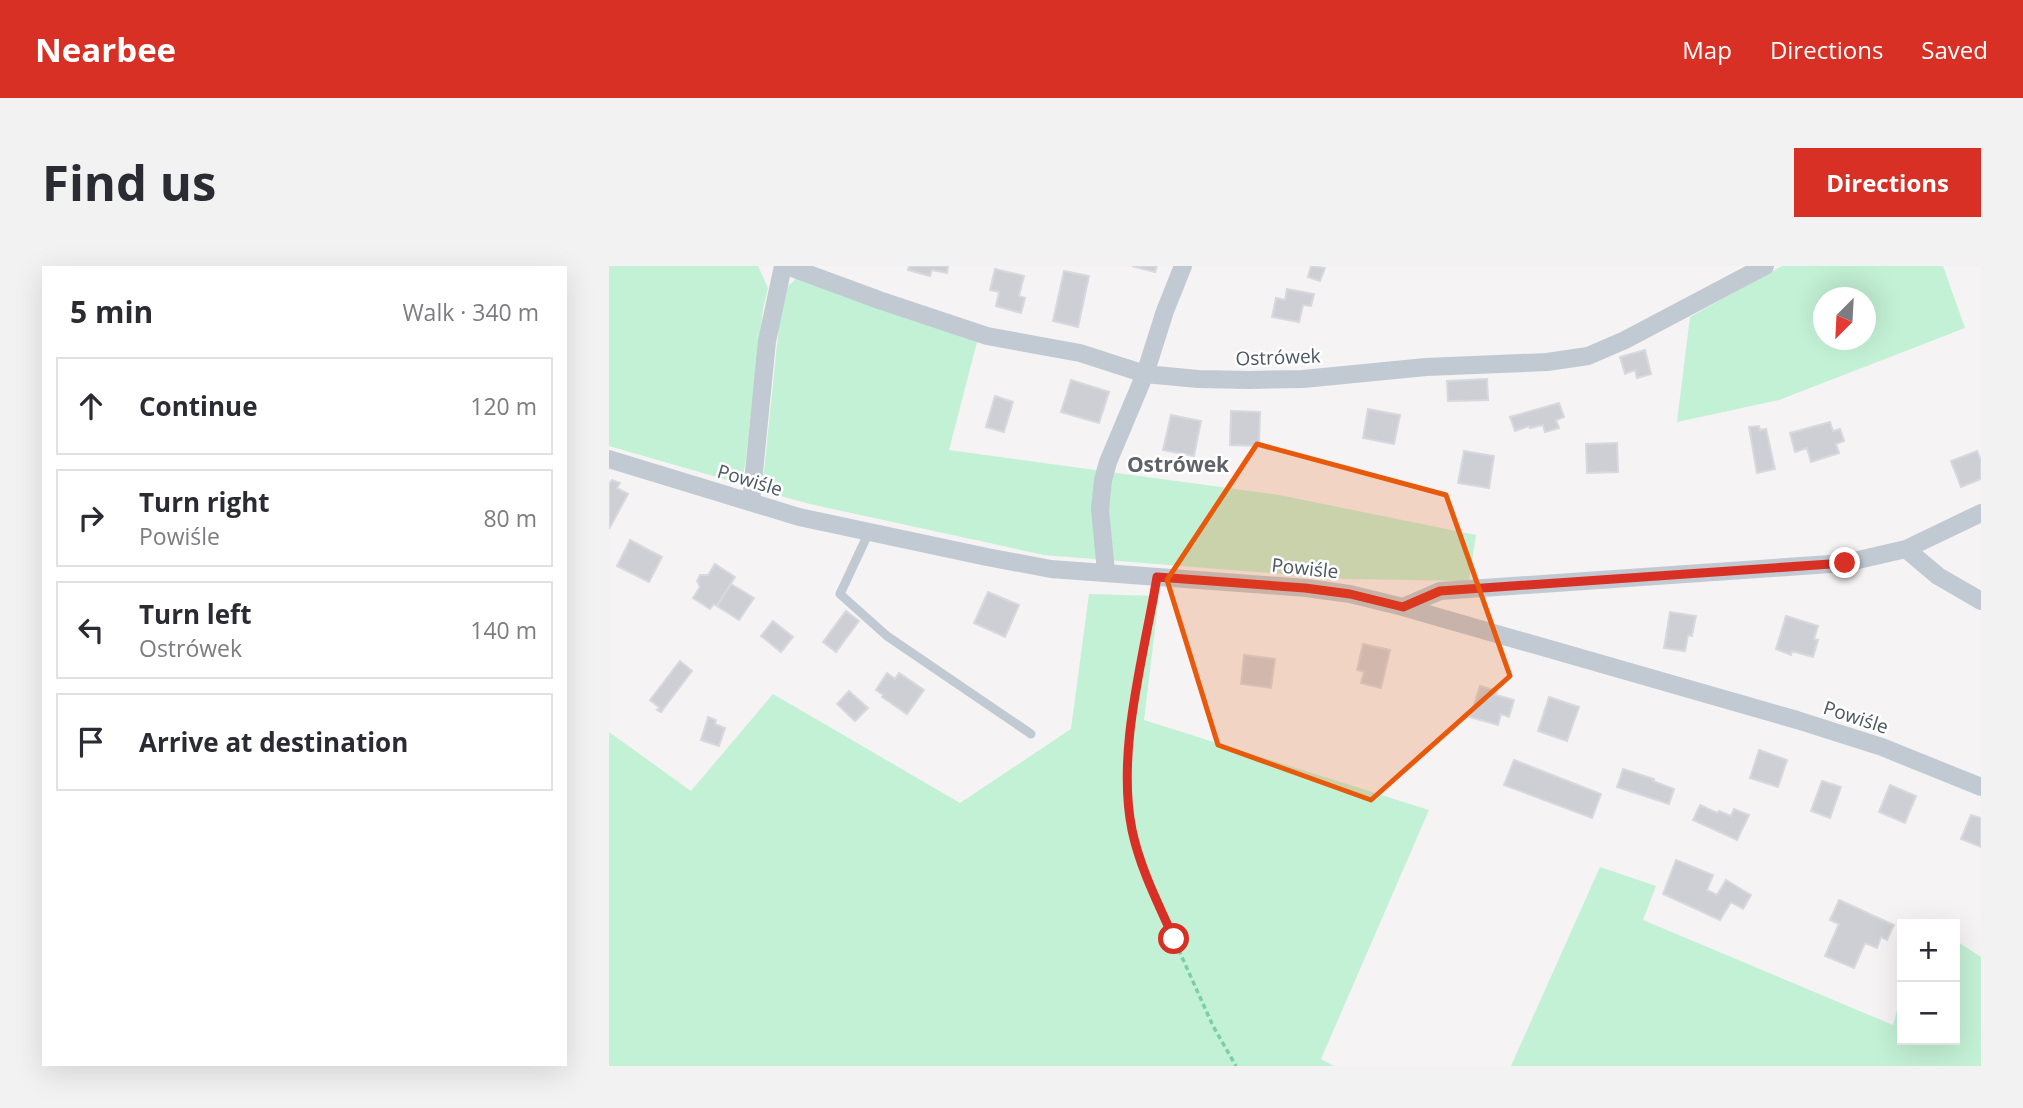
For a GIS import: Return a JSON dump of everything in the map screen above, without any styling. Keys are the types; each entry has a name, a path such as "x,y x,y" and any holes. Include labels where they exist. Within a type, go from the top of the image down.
{"street":[{"name":"Ostrówek","path":"785,266 987,335 1080,354 1145,374 1198,379 1303,379 1426,367 1547,362 1588,356 1625,340 1765,266"},
{"path":"751,502 767,341 785,266"},
{"path":"1106,572 1100,509 1103,481 1183,266"},
{"name":"Powiśle","path":"609,459 799,517 1051,569 1305,588 1350,594 1797,720 1882,747 1981,787"},
{"path":"1403,607 1440,591 1845,563 1906,549 1981,513"},
{"path":"1906,549 1938,576 1981,601"}],"lane":[{"path":"869,532 840,594 887,636 1031,734"}],"path":[{"path":"1157,577 1131,726 1126,780 1132,830 1144,873 1213,1027 1236,1066"}],"highlighted area":[{"path":"1257,444 1446,495 1510,676 1371,800 1218,745 1167,580"}],"green space":[{"path":"609,266 758,266 768,288 741,484 609,446"},
{"path":"1782,266 1943,266 1965,328 1779,400 1677,422 1690,317"},
{"path":"798,277 977,342 949,450 1279,495 1476,535 1469,581 1345,579 1044,555 762,491 779,325 786,288"},
{"path":"1089,594 1159,596 1144,720 1429,810 1321,1059 1334,1066 609,1066 609,732 691,791 773,694 960,803 1071,729"},
{"path":"1600,867 1656,886 1643,920 1893,1025 1897,1010 1897,1045 1960,1045 1960,943 1981,957 1981,1066 1511,1066"}],"building":[{"path":"909,266 948,266 947,273 932,270 930,276 908,270"},
{"path":"1132,266 1157,266 1155,272"},
{"path":"1311,266 1325,268 1320,281 1308,277"},
{"path":"995,269 1024,276 1019,296 1025,298 1021,313 996,306 999,292 990,290"},
{"path":"1064,271 1089,276 1078,327 1053,321"},
{"path":"1287,289 1314,294 1311,306 1303,305 1299,322 1272,317 1276,298 1285,300"},
{"path":"1645,350 1651,374 1637,378 1635,370 1625,374 1620,357"},
{"path":"1487,379 1488,400 1448,401 1447,381"},
{"path":"1071,380 1109,392 1099,423 1061,412"},
{"path":"995,396 1013,402 1004,432 986,427"},
{"path":"1559,403 1564,417 1556,420 1559,428 1545,432 1543,425 1515,431 1510,417"},
{"path":"1368,409 1400,415 1394,444 1363,438"},
{"path":"1231,411 1260,412 1259,446 1230,445"},
{"path":"1171,415 1201,421 1194,456 1163,450"},
{"path":"1830,422 1833,431 1840,429 1844,441 1836,444 1839,453 1811,462 1807,448 1795,452 1790,433"},
{"path":"1759,426 1760,430 1766,429 1775,469 1757,473 1749,427"},
{"path":"1617,443 1618,472 1587,473 1586,444"},
{"path":"1464,451 1494,456 1489,488 1458,483"},
{"path":"1977,451 1981,460 1981,479 1961,487 1951,461"},
{"path":"612,480 620,483 617,488 628,494 609,529 609,484"},
{"path":"630,540 662,557 649,582 617,566"},
{"path":"715,564 735,577 717,606 714,604 710,609 693,598 700,587 697,581 700,575 708,575"},
{"path":"731,584 754,598 739,620 717,606"},
{"path":"988,592 1019,605 1005,637 974,623"},
{"path":"846,611 859,621 836,652 823,642"},
{"path":"1670,612 1696,616 1692,636 1688,635 1685,651 1664,648"},
{"path":"1786,616 1818,626 1814,639 1818,640 1813,657 1792,651 1791,655 1776,649"},
{"path":"773,621 793,637 781,652 761,636"},
{"path":"1363,644 1390,650 1381,688 1361,683 1364,672 1357,670"},
{"path":"1244,655 1275,659 1271,688 1241,684"},
{"path":"680,661 692,671 661,712 650,700"},
{"path":"887,673 895,679 899,673 924,690 907,714 876,690"},
{"path":"1480,686 1497,691 1496,695 1514,700 1509,717 1501,714 1498,725 1470,717"},
{"path":"849,691 868,708 855,721 837,704"},
{"path":"1549,697 1579,707 1567,741 1538,731"},
{"path":"708,717 725,728 719,746 701,740"},
{"path":"1759,750 1787,760 1778,787 1750,778"},
{"path":"1514,760 1601,794 1592,818 1504,785"},
{"path":"1623,769 1674,789 1669,804 1617,787"},
{"path":"1822,781 1841,787 1830,818 1811,811"},
{"path":"1890,785 1916,796 1905,823 1879,812"},
{"path":"1700,805 1731,816 1734,809 1749,815 1737,840 1693,820"},
{"path":"1971,815 1981,818 1981,847 1961,839"},
{"path":"1676,860 1713,875 1707,890 1717,895 1726,880 1751,895 1743,909 1731,902 1720,920 1663,894"},
{"path":"1839,900 1894,925 1887,940 1881,937 1877,948 1865,943 1854,968 1825,956 1839,924 1830,920"}],"district":[{"name":"Ostrówek","path":"1178,465"}],"route":[{"path":"1174,939 1144,873 1132,830 1126,780 1131,726 1157,577 1305,588 1350,594 1403,607 1440,591 1845,563"}]}
